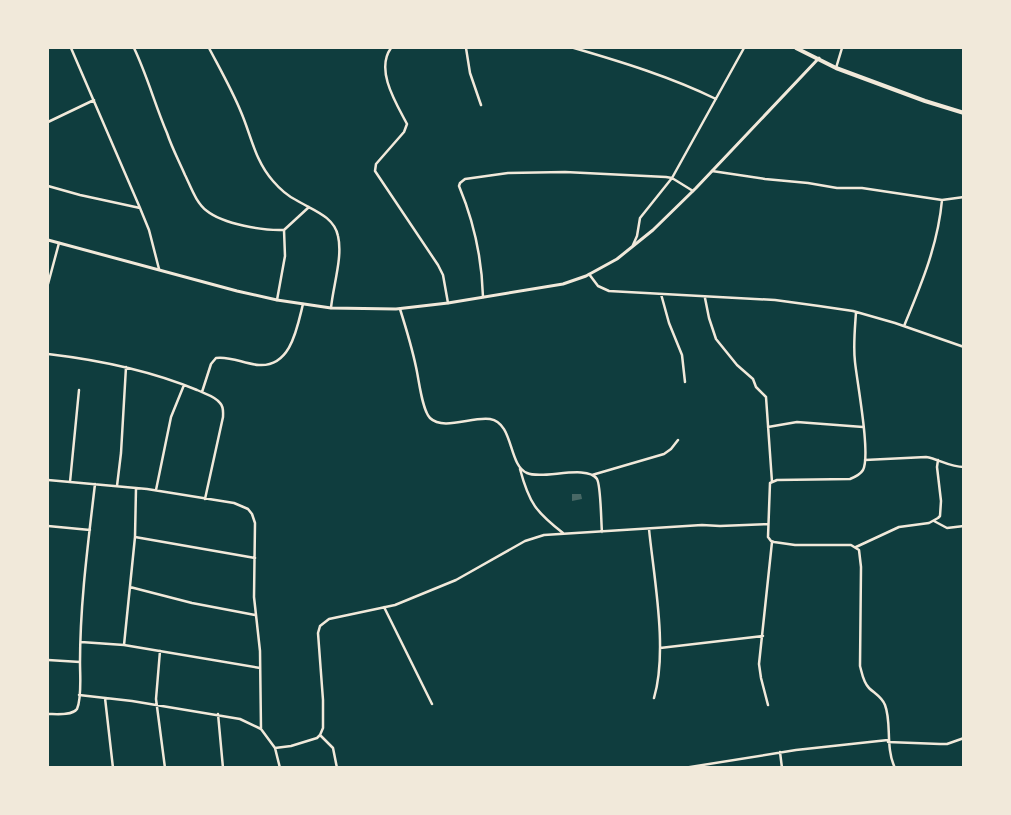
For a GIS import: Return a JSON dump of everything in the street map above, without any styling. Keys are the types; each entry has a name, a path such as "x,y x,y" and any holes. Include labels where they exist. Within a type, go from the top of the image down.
{"highway":[{"path":"796,48 836,68 925,101 964,113"}],"main road":[{"path":"48,240 237,291 277,300 331,308 362,310 400,309 530,291 563,284 617,259 653,230 693,191 819,58"}],"street":[{"path":"71,48 149,230 159,269"},
{"path":"134,48 147,78 167,135 198,200 207,211 222,219 272,231 284,230 309,207"},
{"path":"209,48 239,107 264,170 274,182 294,199 328,218 334,225 338,236 339,252 332,289 331,308"},
{"path":"391,48 386,55 385,66 388,83 407,124 404,132 376,164 375,171 438,265 448,303"},
{"path":"466,48 470,74 481,106"},
{"path":"574,48 690,86 716,99"},
{"path":"632,248 637,236 640,218 672,178 744,48"},
{"path":"836,68 842,48"},
{"path":"48,122 94,100"},
{"path":"712,171 765,180 808,183 837,188 862,188 942,200 964,197"},
{"path":"483,297 483,274 480,252 470,214 459,186 462,181 477,176 508,173 565,172 672,178 693,191"},
{"path":"48,186 140,208"},
{"path":"904,326 934,249 942,200"},
{"path":"277,300 285,256 284,230"},
{"path":"48,284 58,243"},
{"path":"588,274 598,286 617,292 775,300 856,312 964,347"},
{"path":"661,294 682,355 685,382"},
{"path":"705,297 709,318 716,338 737,365 753,379 756,387 766,397 772,482 769,487 768,537 772,542 795,545 856,547 869,539 899,527 934,521 940,516 941,511 938,460"},
{"path":"202,392 208,372 216,358 223,357 259,365 271,364 278,360 286,353 292,340 303,304"},
{"path":"400,309 426,410 430,418 442,424 478,419 490,419 496,422 508,436 525,487 535,508 563,533"},
{"path":"772,482 782,480 850,479 858,476 863,470 865,460 863,427 855,361 856,312"},
{"path":"48,354 126,366 202,392 220,403 223,409 205,499"},
{"path":"117,486 121,453 126,366"},
{"path":"156,490 172,417 184,385"},
{"path":"70,482 79,390"},
{"path":"768,427 797,422 863,427"},
{"path":"519,466 526,473 532,474 576,473 592,475 618,466 659,456 671,450 678,440"},
{"path":"865,460 926,457 954,466 964,467"},
{"path":"592,475 597,479 599,486 602,532"},
{"path":"48,480 156,490 234,503 248,509 255,523 254,597 260,668 261,729"},
{"path":"48,714 66,714 77,708 82,599 95,484"},
{"path":"124,645 134,536 136,488"},
{"path":"934,521 947,528 964,526"},
{"path":"275,748 291,746 317,738 323,728 318,633 320,626 328,619 395,605 456,580 525,541 544,535 702,525 768,524"},
{"path":"48,526 90,530"},
{"path":"648,528 660,648 659,681 654,698"},
{"path":"134,536 255,558"},
{"path":"768,705 759,664 772,542"},
{"path":"856,547 859,550 861,559 860,666 868,687 881,699 885,706 888,741 895,768"},
{"path":"130,587 170,598 255,615"},
{"path":"384,607 432,704"},
{"path":"660,648 763,636"},
{"path":"81,642 124,645 260,668"},
{"path":"160,651 157,705 165,768"},
{"path":"48,660 80,662"},
{"path":"79,695 218,714 240,719 261,729 275,748 280,768"},
{"path":"105,698 112,768"},
{"path":"218,714 223,768"},
{"path":"320,735 333,748 337,768"},
{"path":"684,768 780,752 888,741 947,744 964,738"},
{"path":"780,752 782,768"}],"building":[{"path":"572,494 581,494 582,499 572,501"}]}
